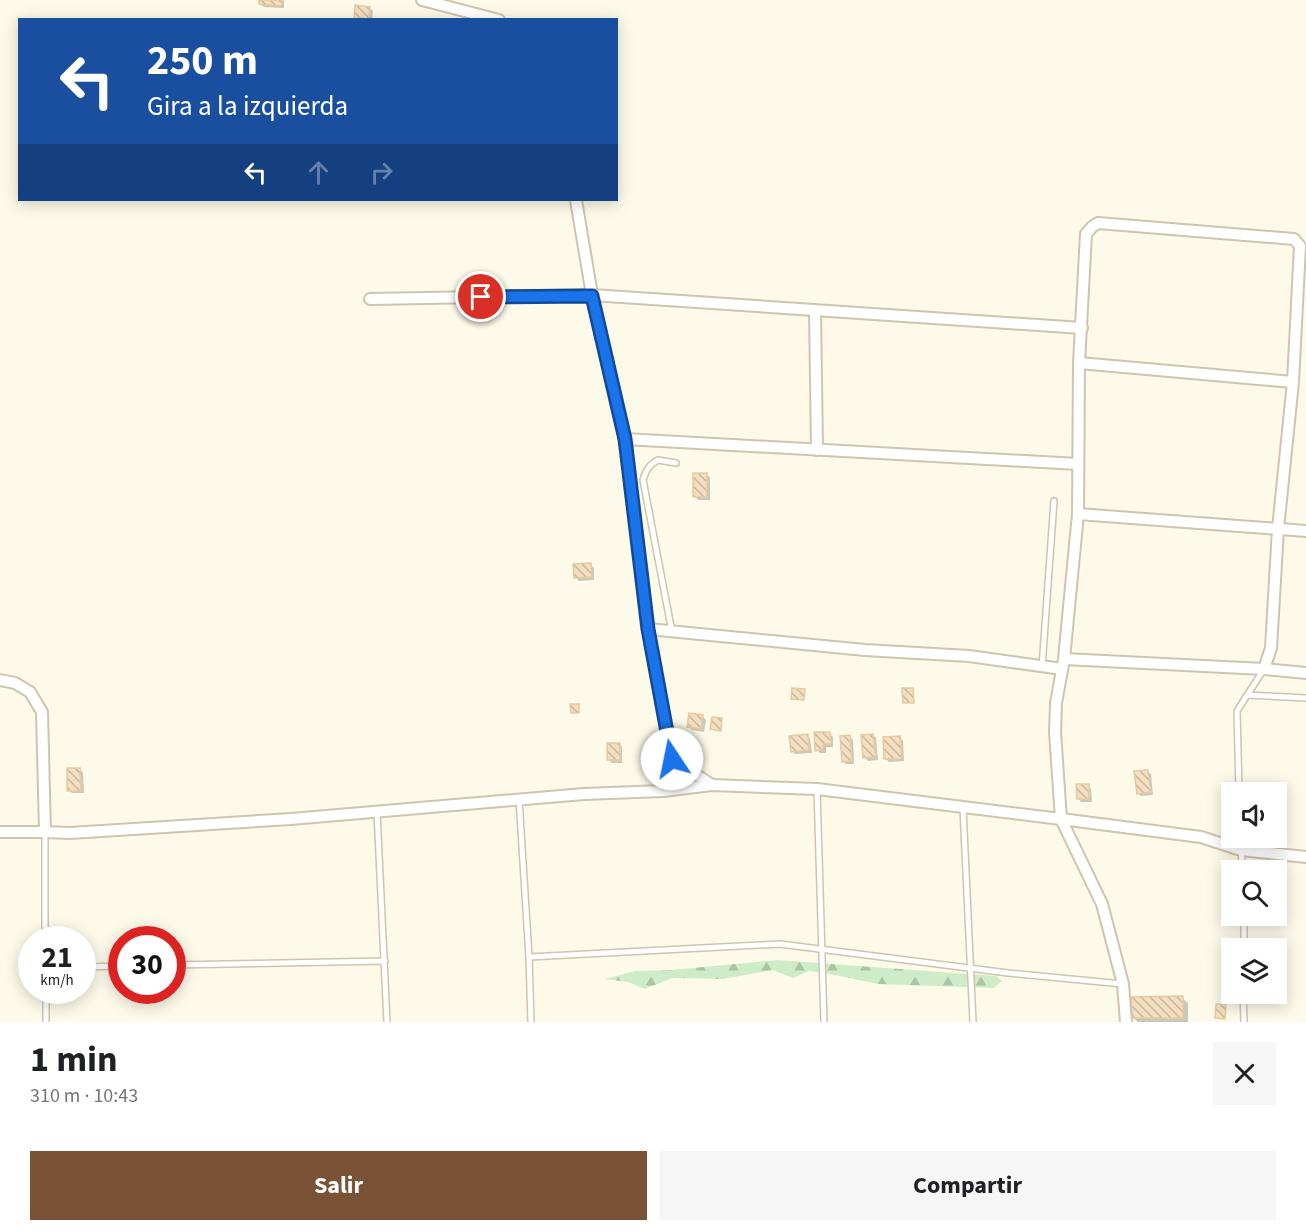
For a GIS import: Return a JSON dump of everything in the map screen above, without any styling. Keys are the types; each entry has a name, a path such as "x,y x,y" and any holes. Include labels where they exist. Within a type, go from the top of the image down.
{"street":[{"path":"422,0 491,18"},
{"path":"576,201 592,296 625,439 648,629 672,759 663,791"},
{"path":"1126,1022 1123,984 1102,904 1061,819 1055,732 1056,703 1063,664 1078,514 1079,363 1086,234 1098,223 1294,239 1300,246 1293,382 1278,529 1270,648 1264,669"},
{"path":"370,299 592,296 1082,328"},
{"path":"815,310 817,450"},
{"path":"1079,363 1293,382"},
{"path":"625,439 1078,464"},
{"path":"1078,514 1306,531"},
{"path":"648,629 865,650 969,656 1042,667 1063,664 1264,669 1306,673"},
{"path":"0,680 15,683 30,692 42,712 45,832"},
{"path":"672,759 712,785"},
{"path":"0,832 70,833 291,819 584,794 663,791 712,785 817,789 1201,837 1241,850 1306,857"}],"lane":[{"path":"672,632 643,480 650,464 658,460 676,463"},
{"path":"1042,667 1054,501"},
{"path":"1239,782 1237,711 1264,669"},
{"path":"1247,695 1306,698"},
{"path":"817,789 824,1022"},
{"path":"519,800 531,1022"},
{"path":"963,807 973,1022"},
{"path":"377,812 387,1022"},
{"path":"45,832 45,926"},
{"path":"1241,850 1242,860"},
{"path":"529,957 780,944 971,969 1123,984"},
{"path":"186,965 385,961"},
{"path":"46,1004 46,1022"},
{"path":"1243,1004 1244,1022"}],"green space":[{"path":"777,960 996,976 1002,981 994,988 878,984 809,971 793,978 773,970 723,979 672,978 645,989 628,982 605,979 635,971 672,970"}],"building":[{"path":"259,0 282,0 281,6 259,4"},
{"path":"355,5 370,7 369,18 354,18"},
{"path":"693,473 707,473 707,497 693,497"},
{"path":"591,563 592,577 574,578 573,564"},
{"path":"792,688 805,689 804,700 791,699"},
{"path":"902,688 913,688 914,703 903,703"},
{"path":"570,704 579,704 579,713 571,713"},
{"path":"689,713 703,715 701,729 687,727"},
{"path":"712,717 722,718 721,731 710,729"},
{"path":"814,732 830,732 831,744 823,744 823,750 815,751"},
{"path":"808,734 809,750 791,752 789,736"},
{"path":"873,734 876,757 863,758 861,735"},
{"path":"850,735 852,761 842,762 840,736"},
{"path":"900,736 902,759 884,759 883,737"},
{"path":"607,743 620,743 620,760 607,760"},
{"path":"67,768 80,768 81,791 67,791"},
{"path":"1148,770 1151,792 1137,794 1134,771"},
{"path":"1076,784 1089,784 1089,799 1077,799"},
{"path":"1183,996 1183,1018 1132,1018 1131,997"},
{"path":"1216,1004 1226,1004 1225,1019 1215,1018"}],"route":[{"path":"481,297 592,296 625,439 648,629 672,759"}]}
